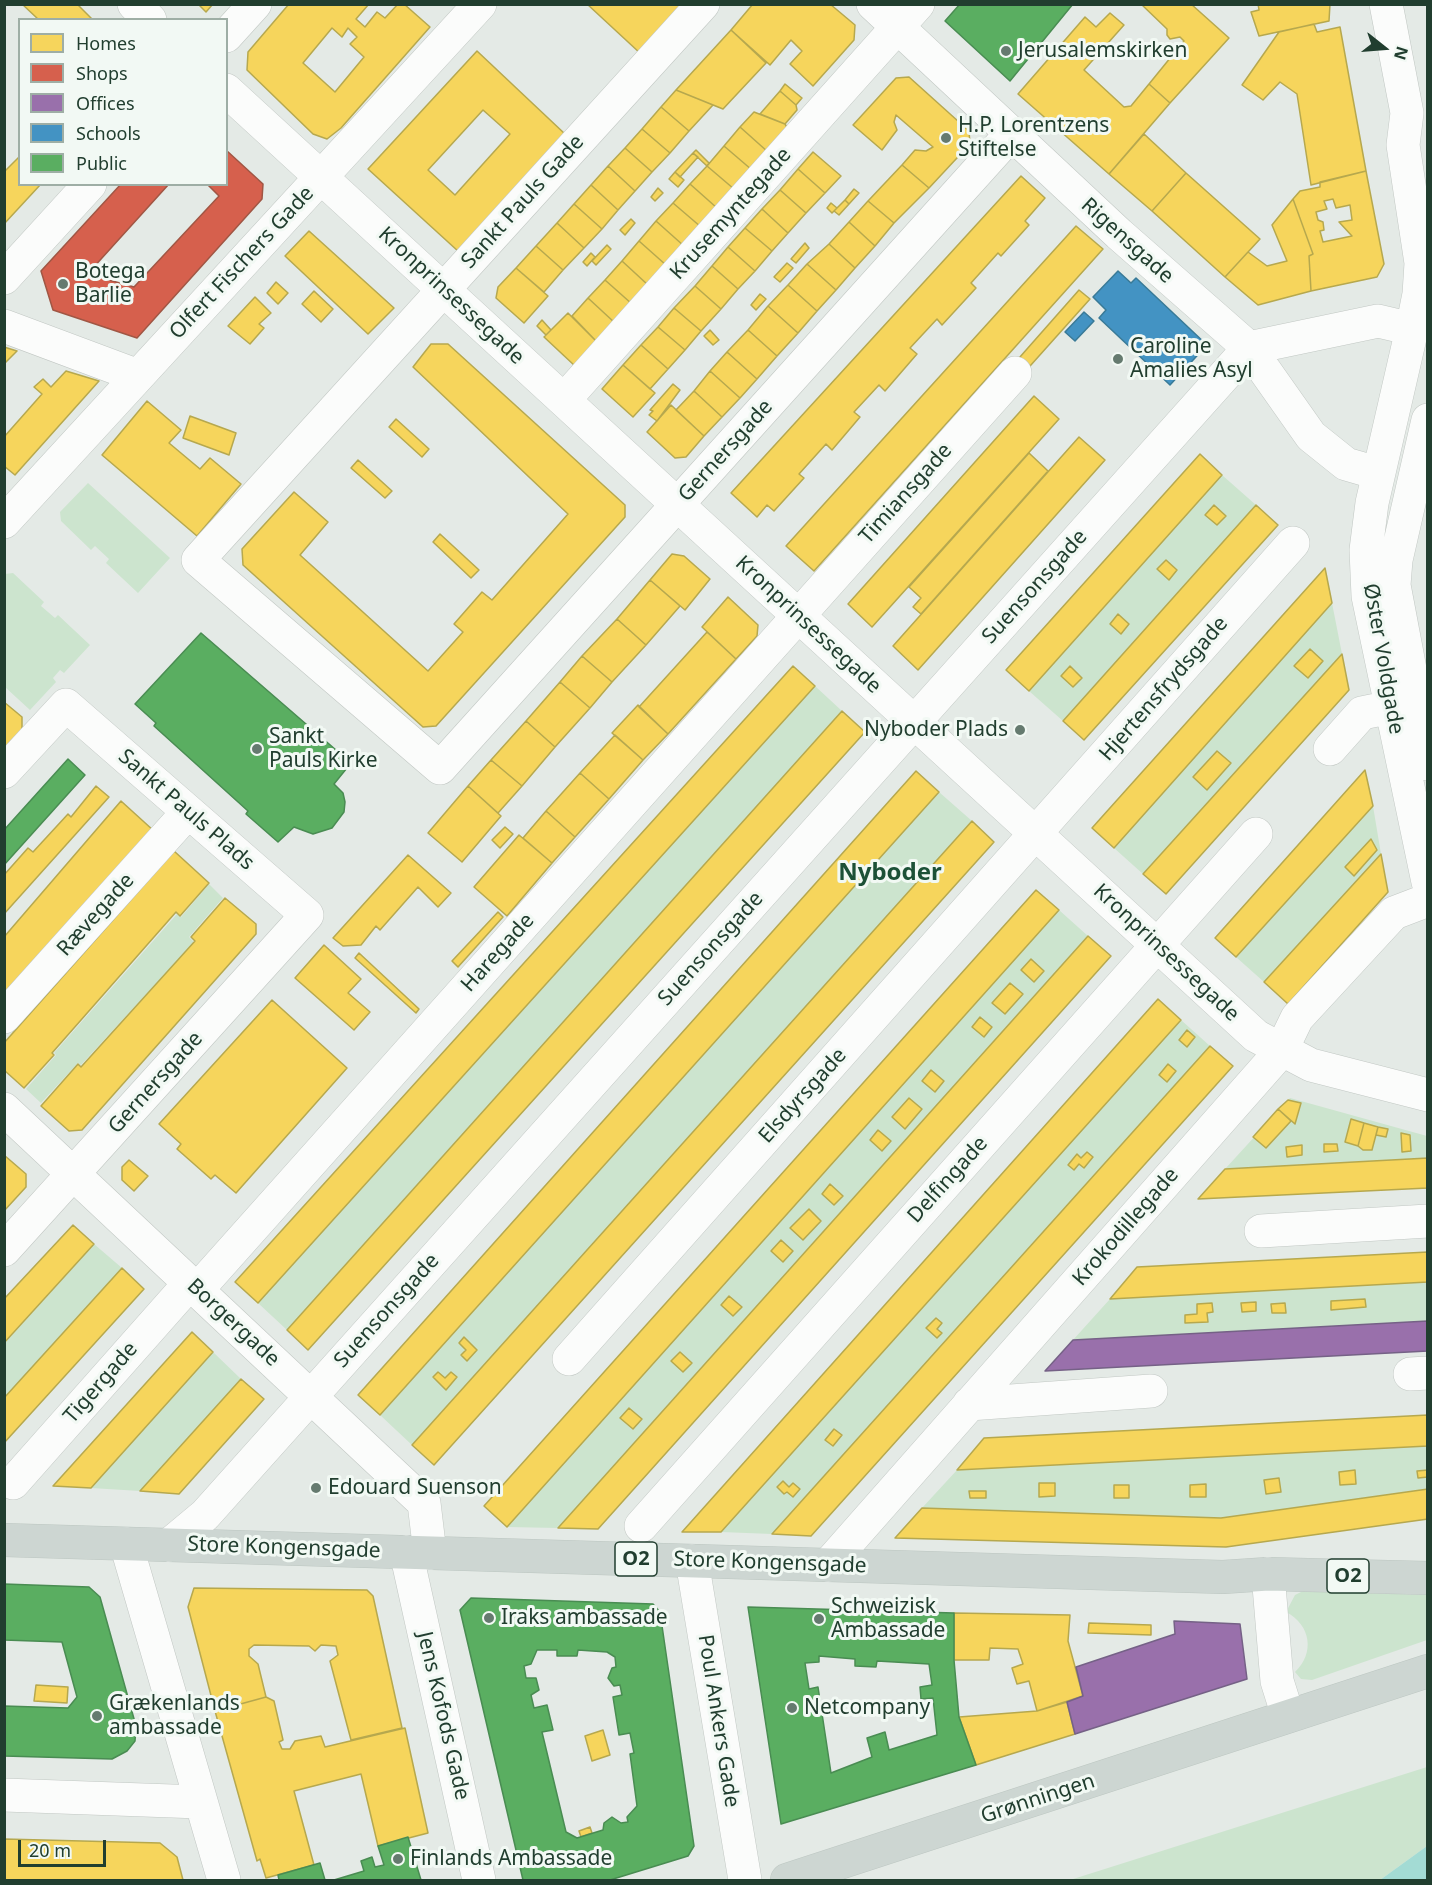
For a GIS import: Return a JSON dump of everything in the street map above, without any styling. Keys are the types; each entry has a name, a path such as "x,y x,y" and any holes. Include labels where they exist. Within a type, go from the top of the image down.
{"main road":[{"name":"Store Kongensgade","path":"4,1540 1223,1577 1268,1574 1428,1578"},
{"name":"Grønningen","path":"788,1881 1428,1671"}],"street":[{"path":"134,4 148,18"},
{"path":"228,34 255,4"},
{"name":"Olfert Fischers Gade","path":"6,516 480,4"},
{"name":"Sankt Pauls Gade","path":"440,768 198,560 703,4"},
{"name":"Rigensgade","path":"873,4 908,16 1011,134 1129,244 1249,348 1311,436 1346,464 1377,473"},
{"name":"Øster Voldgade","path":"1386,4 1428,159"},
{"name":"Krusemyntegade","path":"564,400 908,16"},
{"name":"Kronprinsessegade","path":"228,92 1158,944 1242,1024 1281,1051 1311,1065 1428,1095"},
{"name":"Øster Voldgade","path":"1417,112 1403,145 1421,263 1419,294 1377,473 1366,550 1368,596 1428,882"},
{"name":"Gernersgade","path":"440,768 1011,134"},
{"path":"4,278 88,186"},
{"path":"1249,348 1378,321 1412,329"},
{"path":"4,326 138,376"},
{"name":"Suensonsgade","path":"169,1545 205,1515 1249,348"},
{"name":"Timiansgade","path":"798,615 1015,373"},
{"name":"Øster Voldgade","path":"1428,420 1396,560 1394,585 1428,764"},
{"name":"Hjertensfrydsgade","path":"1036,834 1293,543"},
{"name":"Haregade","path":"194,1287 798,615"},
{"name":"Sankt Pauls Plads","path":"4,772 66,705 307,915"},
{"path":"1330,749 1362,713 1391,707"},
{"name":"Rævegade","path":"4,1017 188,812"},
{"name":"Elsdyrsgade","path":"569,1359 1036,834"},
{"name":"Delfingade","path":"641,1526 1256,834"},
{"name":"Krokodillegade","path":"828,1565 1281,1051 1297,1018 1394,913 1428,900"},
{"name":"Gernersgade","path":"4,1250 307,915"},
{"name":"Borgergade","path":"4,1109 424,1503 418,1552"},
{"path":"1261,1231 1428,1221"},
{"name":"Tigergade","path":"13,1483 194,1287"},
{"path":"969,1404 1151,1391"},
{"path":"126,1544 224,1881"},
{"name":"Jens Kofods Gade","path":"418,1552 479,1881"},
{"name":"Poul Ankers Gade","path":"692,1561 745,1881"},
{"path":"1268,1574 1277,1681 1288,1716"},
{"path":"4,1795 200,1802"}],"green space":[{"path":"1222,475 1256,505 1063,721 1029,691"},
{"path":"88,483 170,558 138,593 106,563 109,559 95,546 91,550 61,521 60,512"},
{"path":"13,573 44,602 41,606 55,618 58,615 90,645 64,673 60,670 53,678 56,682 30,710 5,687 5,574"},
{"path":"1332,603 1342,654 1143,874 1114,848"},
{"path":"815,686 842,711 287,1330 258,1303"},
{"path":"939,792 972,821 412,1445 380,1415"},
{"path":"1373,806 1381,854 1264,982 1236,957"},
{"path":"209,884 223,898 189,937 194,942 81,1065 78,1063 41,1103 26,1089 56,1055 54,1053 177,914 181,917"},
{"path":"1059,910 1088,936 558,1528 507,1527"},
{"path":"1181,1020 1210,1046 772,1534 721,1532"},
{"path":"1290,1098 1427,1136 1427,1158 1225,1169"},
{"path":"94,1244 122,1268 5,1398 5,1343"},
{"path":"1427,1282 1427,1321 1073,1340 1110,1299"},
{"path":"213,1352 241,1379 140,1491 91,1488"},
{"path":"1427,1446 1427,1489 1221,1518 922,1508 957,1470"},
{"path":"1303,1591 1427,1595 1427,1640 1312,1680 1301,1679 1295,1672 1306,1656 1307,1640 1301,1624 1286,1612 1295,1595"},
{"path":"1427,1767 1427,1846 1380,1880 1070,1880"}],"water":[{"path":"1427,1846 1427,1880 1380,1880"}],"building: Homes":[{"path":"22,4 77,4 91,18 37,18"},
{"path":"198,4 213,4 206,12"},
{"path":"289,4 369,4 356,19 365,27 377,12 385,18 398,4 404,4 430,27 341,128 327,139 313,134 247,70 248,52","holes":["332,28 342,37 348,28 357,37 350,44 364,57 335,92 303,63"]},
{"path":"587,4 685,4 641,54"},
{"path":"753,4 830,4 855,25 854,40 813,86 790,64 802,51 791,40 770,65 731,30"},
{"path":"1141,4 1191,4 1229,38 1170,103 1149,84 1184,41 1180,37 1170,39 1167,29"},
{"path":"1258,4 1330,4 1329,21 1259,36 1251,12 1259,10"},
{"path":"1110,13 1124,25 1084,70 1124,107 1131,106 1149,84 1170,103 1109,174 1018,94 1085,17 1096,27"},
{"path":"1314,24 1317,32 1340,27 1366,171 1311,185 1297,94 1280,82 1263,100 1242,85 1279,32"},
{"path":"731,30 766,63 723,109 676,90"},
{"path":"477,51 565,134 459,252 368,169","holes":["483,110 510,134 455,195 428,170"]},
{"name":"H.P. Lorentzens Stiftelse","path":"909,77 969,131 970,144 929,188 902,165 915,150 926,151 933,147 896,115 894,122 897,130 882,150 853,125 896,78"},
{"path":"785,84 802,98 796,105 780,91"},
{"path":"676,90 713,105 689,131 661,107"},
{"path":"780,91 796,105 797,110 785,124 760,114"},
{"path":"661,107 689,131 670,153 642,129"},
{"path":"754,112 785,124 788,129 768,152 740,127"},
{"path":"740,127 768,152 752,170 724,146"},
{"path":"642,129 670,153 652,172 625,148"},
{"path":"1144,134 1186,173 1152,211 1109,174"},
{"path":"724,146 752,170 734,189 707,166"},
{"path":"625,148 652,172 635,191 608,166"},
{"path":"696,150 709,163 707,166 693,153"},
{"path":"813,152 841,176 825,193 798,169"},
{"path":"693,153 698,157 680,177 675,172"},
{"path":"18,158 18,186 39,186 4,224 4,172"},
{"path":"902,165 929,188 894,223 868,201"},
{"path":"608,166 635,191 618,210 591,185"},
{"path":"707,166 734,189 717,208 690,184"},
{"path":"798,169 825,193 806,213 780,190"},
{"path":"1366,171 1384,264 1377,277 1311,291 1309,256 1313,254 1293,199 1300,191 1320,187 1320,182","holes":["1333,199 1336,208 1350,205 1352,220 1339,222 1352,236 1323,242 1320,231 1324,230 1323,222 1318,220 1316,212 1327,209 1324,201"]},
{"path":"675,172 684,180 678,187 669,179"},
{"path":"1186,173 1260,239 1225,277 1152,211"},
{"path":"1021,176 1045,198 1025,221 1029,225 1001,256 998,253 971,283 976,288 942,325 937,319 910,348 917,354 885,391 879,385 854,412 860,417 832,450 826,444 799,474 804,478 774,511 767,505 757,517 731,493"},
{"path":"690,184 717,208 701,227 673,203"},
{"path":"591,185 618,210 602,229 574,204"},
{"path":"658,188 663,193 655,201 651,197"},
{"path":"854,189 859,193 849,204 845,200"},
{"path":"780,190 806,213 788,233 762,209"},
{"path":"1293,199 1313,254 1309,256 1311,291 1258,305 1225,277 1248,252 1267,266 1287,261 1272,225"},
{"path":"845,200 849,204 839,215 834,211"},
{"path":"868,201 894,223 875,246 849,222"},
{"path":"673,203 701,227 684,246 656,221"},
{"path":"831,203 837,208 832,213 827,208"},
{"path":"574,204 602,229 584,248 557,223"},
{"path":"762,209 788,233 772,251 745,228"},
{"path":"631,219 635,223 625,235 620,230"},
{"path":"656,221 684,246 666,265 639,241"},
{"path":"849,222 875,246 855,268 829,244"},
{"path":"557,223 584,248 563,270 536,246"},
{"path":"1076,226 1103,249 814,571 786,546"},
{"path":"745,228 772,251 755,271 728,247"},
{"path":"309,231 394,308 368,334 285,256"},
{"path":"639,241 666,265 648,285 622,261"},
{"path":"805,243 809,248 796,263 791,259"},
{"path":"829,244 855,268 836,290 807,264"},
{"path":"607,245 611,249 596,265 592,261"},
{"path":"536,246 563,270 544,292 516,268"},
{"path":"728,247 755,271 738,289 712,266"},
{"path":"591,253 595,257 587,266 583,262"},
{"path":"622,261 648,285 632,304 605,280"},
{"path":"787,263 793,268 780,282 774,277"},
{"path":"807,264 836,290 817,311 788,285"},
{"path":"712,266 738,289 721,309 695,286"},
{"path":"516,268 548,296 524,323 496,298 498,287"},
{"path":"605,280 632,304 615,323 588,298"},
{"path":"276,282 288,293 278,304 267,293"},
{"path":"788,285 817,311 798,333 768,306"},
{"path":"695,286 721,309 701,331 674,308"},
{"path":"1079,290 1090,299 1022,375 1012,366"},
{"path":"314,291 333,309 321,322 302,304"},
{"path":"760,294 766,299 756,310 751,305"},
{"path":"255,297 271,313 259,324 264,328 250,344 228,326"},
{"path":"588,298 615,323 597,342 572,316"},
{"path":"768,306 798,333 777,356 748,330"},
{"path":"674,308 701,331 685,350 658,327"},
{"path":"568,313 597,342 575,366 544,337"},
{"path":"542,320 551,330 546,335 537,326"},
{"path":"658,327 685,350 668,369 641,345"},
{"path":"710,330 719,340 713,345 704,336"},
{"path":"748,330 777,356 757,379 727,352"},
{"path":"431,344 448,344 625,505 625,517 436,726 423,727 243,565 242,549 294,492 328,522 300,555 428,671 463,632 454,624 482,592 492,600 568,514 413,367"},
{"path":"641,345 668,369 650,389 623,365"},
{"path":"4,347 17,351 4,364"},
{"path":"727,352 757,379 740,398 710,371"},
{"path":"623,365 655,393 633,417 602,389"},
{"path":"66,371 99,381 15,475 4,466 4,437 42,394 34,387 43,379 51,387"},
{"path":"710,371 740,398 722,417 694,391"},
{"path":"673,384 680,390 657,421 649,415 653,411 650,410"},
{"path":"694,391 722,417 704,436 676,410"},
{"path":"1034,396 1059,419 872,627 848,604"},
{"path":"147,401 181,430 169,443 200,469 210,458 241,484 197,536 102,455"},
{"path":"671,405 704,436 686,457 675,458 647,432"},
{"path":"190,416 236,433 229,455 183,438"},
{"path":"396,419 429,449 422,457 389,427"},
{"path":"1079,437 1105,460 918,670 893,646"},
{"path":"1029,453 1048,471 921,614 913,607 921,598 909,587"},
{"path":"1200,454 1222,475 1029,691 1006,670"},
{"path":"358,460 392,491 385,498 351,468"},
{"path":"1214,505 1226,516 1217,525 1205,515"},
{"path":"1256,505 1278,525 1084,740 1063,721"},
{"path":"440,534 479,570 471,578 433,542"},
{"path":"672,554 684,556 710,579 685,610 650,580"},
{"path":"1166,560 1177,570 1169,580 1157,569"},
{"path":"1325,568 1332,603 1114,848 1092,828"},
{"path":"650,580 680,606 646,645 617,619"},
{"path":"728,597 758,625 757,636 736,659 702,627"},
{"path":"1118,614 1129,624 1121,634 1110,624"},
{"path":"617,619 646,645 612,682 582,656"},
{"path":"707,632 736,659 668,734 639,707"},
{"path":"1310,649 1323,661 1308,678 1294,666"},
{"path":"1342,654 1349,690 1166,894 1143,874"},
{"path":"582,656 612,682 590,708 560,682"},
{"path":"793,666 815,686 258,1303 235,1282"},
{"path":"1070,666 1082,678 1073,687 1061,676"},
{"path":"560,682 590,708 555,747 526,721"},
{"path":"4,702 22,717 22,730 4,749"},
{"path":"638,705 668,734 643,760 612,733"},
{"path":"842,711 865,732 308,1350 287,1330"},
{"path":"526,721 555,747 522,786 491,760"},
{"path":"615,735 643,760 609,799 580,773"},
{"path":"1217,751 1231,763 1207,790 1193,777"},
{"path":"491,760 522,786 498,813 468,786"},
{"path":"1365,770 1373,806 1236,957 1215,938"},
{"path":"916,771 939,792 380,1415 358,1395"},
{"path":"580,773 609,799 575,837 546,811"},
{"path":"96,786 109,797 4,914 4,875 28,848 33,852 68,814 71,817"},
{"path":"468,786 501,816 462,862 428,833"},
{"path":"121,801 154,831 4,998 4,937"},
{"path":"546,811 575,837 552,863 523,838"},
{"path":"972,821 994,842 434,1465 412,1445"},
{"path":"505,827 513,834 500,848 492,840"},
{"path":"519,835 552,863 507,916 474,887"},
{"path":"1371,839 1377,850 1354,876 1345,867"},
{"path":"174,851 209,883 180,916 176,912 24,1088 4,1070 4,1043"},
{"path":"1381,854 1388,892 1288,1004 1264,982"},
{"path":"408,855 451,893 438,907 418,887 380,930 376,926 361,945 343,946 333,938"},
{"path":"1036,890 1059,910 507,1527 484,1506"},
{"path":"225,898 256,924 256,934 82,1130 69,1131 41,1106 78,1064 81,1067 195,941 191,937"},
{"path":"498,912 503,917 458,967 452,961"},
{"path":"1088,936 1111,956 598,1529 558,1528"},
{"path":"324,945 361,979 348,993 370,1012 354,1030 295,978"},
{"path":"359,953 419,1009 416,1013 355,958"},
{"path":"1031,959 1044,971 1034,982 1021,970"},
{"path":"1010,983 1023,994 1005,1014 992,1003"},
{"path":"1158,999 1181,1020 721,1532 682,1532"},
{"path":"272,1000 347,1068 236,1193 215,1175 211,1179 177,1149 181,1144 159,1124"},
{"path":"980,1017 992,1027 984,1037 972,1027"},
{"path":"1187,1030 1195,1037 1187,1047 1179,1040"},
{"path":"1210,1046 1233,1066 811,1536 772,1534"},
{"path":"1168,1064 1176,1071 1167,1082 1159,1075"},
{"path":"931,1070 944,1081 935,1092 922,1081"},
{"path":"909,1098 922,1109 905,1129 892,1117"},
{"path":"1288,1100 1301,1103 1295,1124 1278,1109"},
{"path":"1278,1109 1291,1121 1266,1148 1253,1137"},
{"path":"1351,1119 1364,1123 1358,1146 1345,1142"},
{"path":"1364,1123 1378,1127 1372,1150 1363,1150 1358,1146"},
{"path":"1378,1127 1388,1129 1386,1137 1376,1135"},
{"path":"878,1130 891,1141 882,1151 870,1140"},
{"path":"1401,1133 1410,1135 1411,1151 1402,1152"},
{"path":"1324,1144 1337,1144 1338,1151 1324,1152"},
{"path":"1302,1145 1302,1155 1287,1157 1286,1147"},
{"path":"1087,1152 1093,1157 1084,1168 1079,1164 1074,1170 1068,1165 1077,1154 1081,1158"},
{"path":"4,1155 26,1174 26,1187 4,1211"},
{"path":"1428,1158 1428,1188 1198,1199 1225,1169"},
{"path":"129,1160 148,1176 134,1191 122,1180 122,1167"},
{"path":"830,1184 843,1196 834,1205 822,1194"},
{"path":"809,1209 821,1221 803,1240 790,1228"},
{"path":"73,1225 94,1244 4,1343 4,1299"},
{"path":"781,1240 793,1251 783,1262 771,1251"},
{"path":"1428,1252 1428,1282 1110,1299 1137,1267"},
{"path":"122,1268 144,1289 4,1443 4,1398"},
{"path":"729,1296 742,1307 733,1316 721,1305"},
{"path":"1365,1299 1366,1307 1331,1310 1331,1301"},
{"path":"1256,1302 1256,1311 1242,1312 1241,1303"},
{"path":"1212,1303 1213,1312 1207,1313 1208,1322 1185,1323 1185,1315 1197,1314 1197,1304"},
{"path":"1285,1303 1286,1313 1272,1313 1271,1304"},
{"path":"936,1318 942,1323 937,1329 942,1333 937,1338 926,1328"},
{"path":"192,1332 213,1352 91,1488 53,1486"},
{"path":"464,1337 477,1350 467,1361 461,1355 466,1350 459,1343"},
{"path":"680,1352 692,1363 683,1372 671,1361"},
{"path":"438,1372 445,1378 451,1372 457,1377 446,1390 433,1377"},
{"path":"241,1379 264,1399 179,1494 140,1491"},
{"path":"629,1408 642,1419 633,1429 620,1418"},
{"path":"1428,1415 1428,1446 957,1470 984,1438"},
{"path":"834,1429 842,1435 833,1446 825,1440"},
{"path":"1355,1470 1356,1484 1340,1485 1339,1472"},
{"path":"1428,1470 1428,1477 1418,1478 1417,1471"},
{"path":"1279,1478 1281,1492 1266,1494 1264,1480"},
{"path":"783,1481 789,1487 793,1483 800,1489 793,1497 787,1492 784,1494 777,1487"},
{"path":"1039,1483 1055,1483 1055,1496 1039,1497"},
{"path":"1206,1484 1206,1497 1190,1497 1190,1485"},
{"path":"1114,1485 1129,1485 1129,1498 1114,1498"},
{"path":"1428,1489 1428,1519 1226,1547 895,1538 922,1508 1221,1518"},
{"path":"969,1491 986,1491 986,1498 970,1498"},
{"path":"194,1588 367,1590 373,1596 402,1728 351,1740 330,1661 338,1655 336,1646 321,1645 315,1651 309,1646 254,1645 249,1649 249,1656 258,1664 266,1697 215,1711 188,1607"},
{"path":"954,1613 1070,1615 1068,1641 1083,1696 1037,1711 1029,1681 1017,1684 1012,1668 1023,1664 1018,1649 990,1648 989,1660 954,1660"},
{"path":"1089,1623 1151,1625 1151,1635 1088,1633"},
{"path":"36,1685 68,1687 67,1703 34,1701"},
{"path":"266,1697 274,1701 283,1740 279,1742 282,1749 290,1749 295,1741 321,1736 325,1747 405,1728 428,1833 378,1846 361,1774 294,1791 314,1865 266,1878 260,1859 257,1861 215,1711"},
{"path":"1067,1702 1075,1734 976,1765 959,1717 1037,1711"},
{"path":"603,1730 610,1755 592,1761 585,1736"},
{"path":"590,1827 592,1833 581,1837 579,1831"},
{"path":"4,1839 160,1843 177,1857 183,1880 4,1880"}],"building: Shops":[{"path":"228,152 263,184 262,199 137,338 53,310 41,271 119,186 167,186 92,269 91,275 134,287 219,196 209,186 228,186"}],"building: Offices":[{"path":"1428,1321 1428,1351 1045,1371 1073,1340"},
{"path":"1174,1621 1240,1624 1247,1679 1075,1734 1067,1702 1083,1696 1076,1667 1175,1634"}],"building: Schools":[{"path":"1118,271 1131,283 1136,278 1207,345 1170,385 1099,318 1106,310 1093,297"},
{"path":"1084,312 1094,321 1075,341 1065,332"}],"building: Public":[{"name":"Jerusalemskirken","path":"960,4 1073,4 1010,81 945,21"},
{"name":"Sankt Pauls Kirke","path":"201,633 351,763 334,784 343,793 345,802 344,812 332,828 313,834 294,827 278,842 246,814 248,811 154,726 156,723 135,704"},
{"path":"68,759 85,775 4,865 4,830"},
{"path":"4,1584 89,1587 100,1597 136,1726 135,1741 127,1751 112,1759 4,1756 4,1706 68,1708 77,1697 62,1642 4,1640"},
{"path":"471,1598 653,1604 660,1612 694,1846 688,1856 610,1880 523,1880 460,1610","holes":["537,1650 557,1650 557,1656 577,1656 578,1650 607,1652 615,1657 616,1667 612,1668 608,1678 614,1686 620,1685 622,1695 613,1697 619,1735 630,1733 634,1753 630,1754 637,1806 627,1817 628,1822 621,1823 612,1817 604,1823 603,1830 577,1838 566,1832 542,1732 553,1730 547,1705 534,1708 531,1695 539,1690 536,1678 526,1678 524,1666 531,1664"]},
{"name":"Netcompany","path":"748,1607 954,1613 954,1660 959,1717 976,1765 781,1824","holes":["819,1656 855,1659 855,1666 876,1667 877,1661 929,1664 932,1685 920,1687 921,1699 933,1698 937,1735 889,1750 885,1732 867,1738 872,1757 831,1773 818,1687 809,1689 805,1663 819,1662"]},
{"name":"Finlands Ambassade","path":"408,1837 421,1880 334,1880 364,1871 361,1861 372,1857 375,1867 384,1865 378,1846"},
{"path":"320,1863 325,1880 279,1880 278,1875"}],"place":[{"name":"Jerusalemskirken","path":"1006,51"},
{"name":"H.P. Lorentzens Stiftelse","path":"946,138"},
{"name":"Botega Barlie","path":"63,284"},
{"name":"Caroline Amalies Asyl","path":"1118,359"},
{"name":"Nyboder Plads","path":"1020,730"},
{"name":"Sankt Pauls Kirke","path":"257,749"},
{"name":"Edouard Suenson","path":"316,1488"},
{"name":"Iraks ambassade","path":"489,1618"},
{"name":"Schweizisk Ambassade","path":"819,1619"},
{"name":"Netcompany","path":"792,1708"},
{"name":"Grækenlands ambassade","path":"97,1716"},
{"name":"Finlands Ambassade","path":"398,1859"}],"district":[{"name":"Nyboder","path":"890,873"}]}
